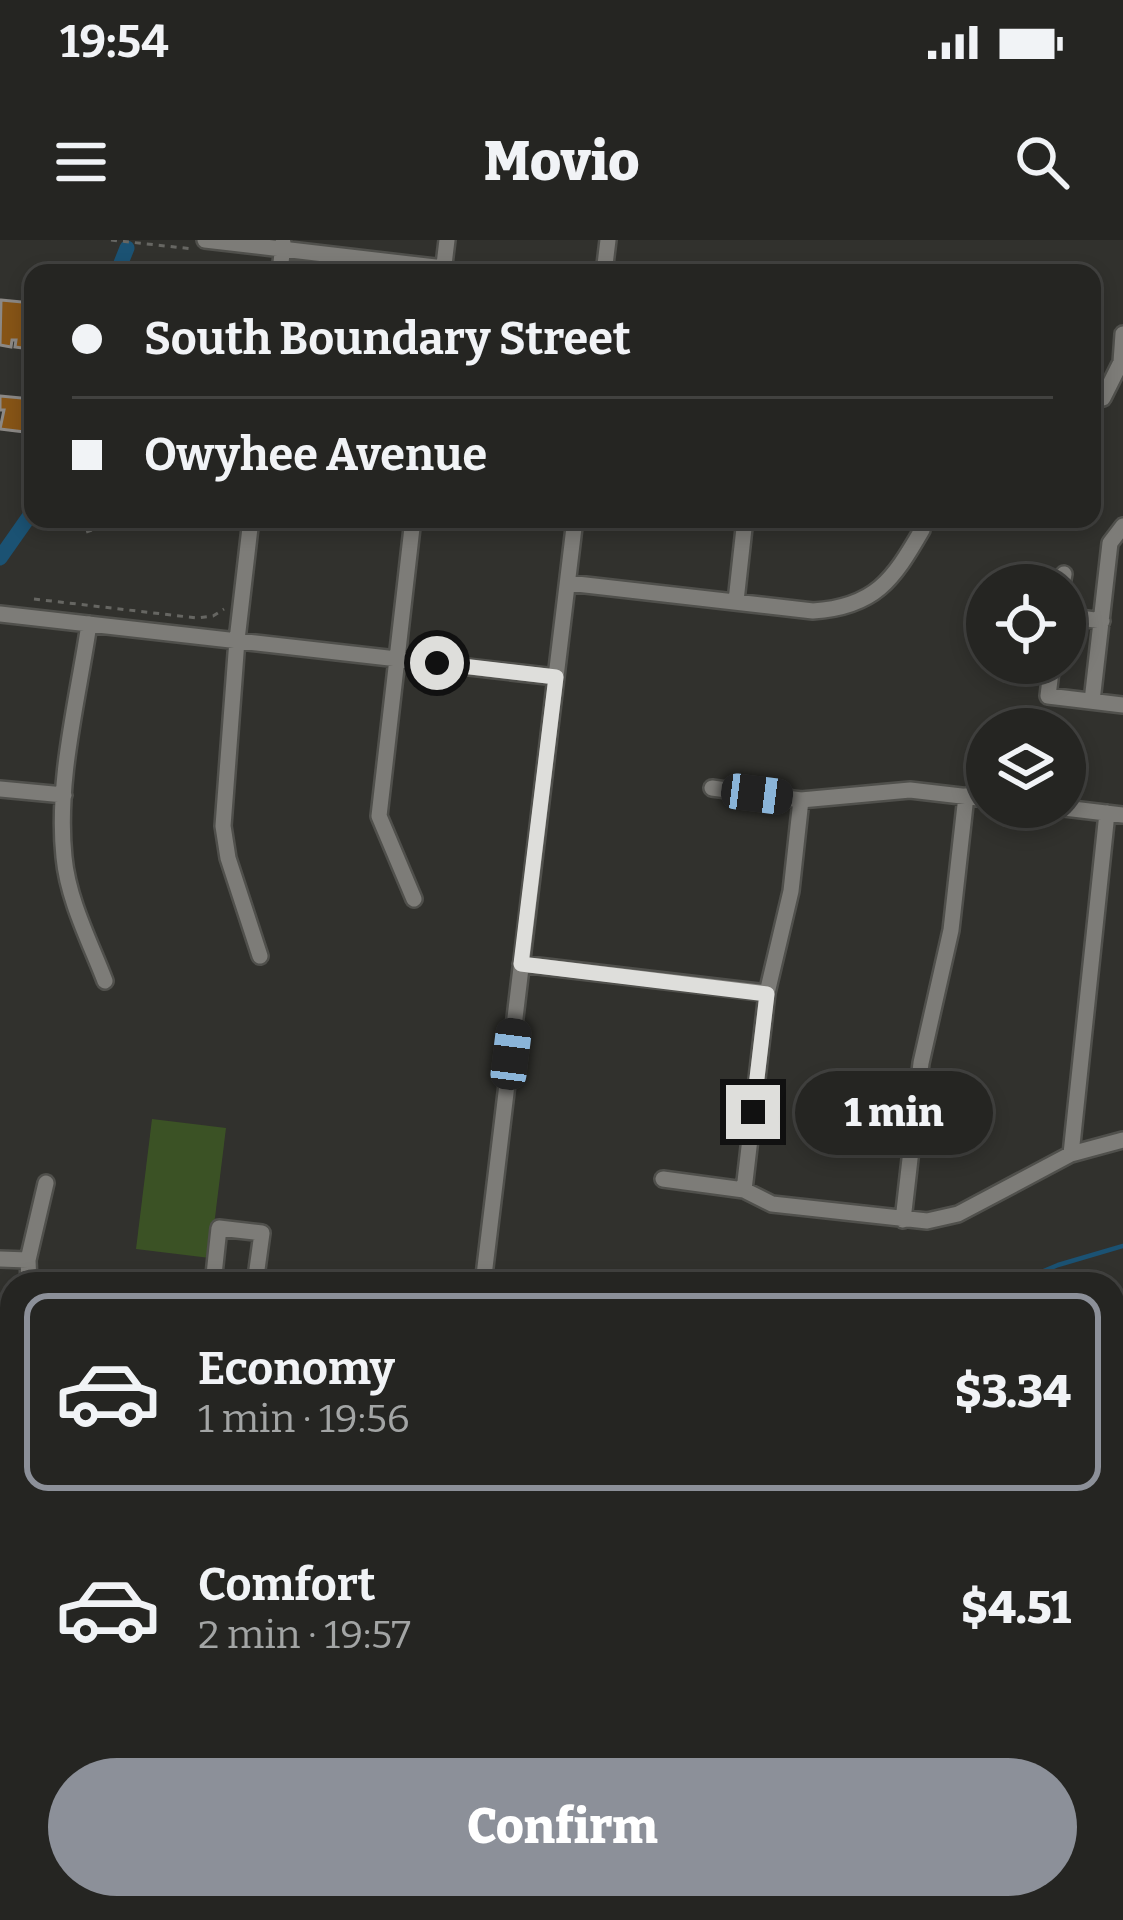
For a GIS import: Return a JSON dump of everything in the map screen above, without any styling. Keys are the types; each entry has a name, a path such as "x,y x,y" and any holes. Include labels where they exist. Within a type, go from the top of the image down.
{"street":[{"path":"202,245 283,244 402,264"},
{"path":"1101,390 1121,362 1123,334"},
{"path":"1092,701 1110,543 1123,526"},
{"path":"250,528 223,826 228,857 260,956"},
{"path":"412,528 379,816 414,899"},
{"path":"484,1272 574,528"},
{"path":"736,602 744,528"},
{"path":"568,583 813,611 844,609 874,595 897,574 922,530"},
{"path":"0,614 556,677"},
{"path":"1086,619 1102,621"},
{"path":"88,624 64,795 63,856 69,887 105,981"},
{"path":"1049,684 1048,696 1123,705"},
{"path":"712,788 801,800 910,790 966,796 951,930 921,1063 903,1220"},
{"path":"0,789 64,795"},
{"path":"744,1190 767,994 791,890 801,800"},
{"path":"1071,1154 1115,814"},
{"path":"521,964 767,994"},
{"path":"663,1179 744,1190 772,1204 927,1221 958,1214 1071,1154 1123,1140"},
{"path":"28,1272 46,1183"},
{"path":"214,1272 219,1228 262,1233 257,1272"},
{"path":"0,1259 28,1260"}],"path":[{"path":"111,240 202,245"},
{"path":"34,599 197,618 226,608"}],"green space":[{"path":"152,1119 226,1128 210,1258 136,1249"}],"building":[{"path":"1,300 24,302 24,348 15,347 16,340 11,347 0,345"},
{"path":"0,396 24,398 24,432 0,429 4,410 0,410"}],"waterway":[{"path":"121,264 127,248"},
{"path":"0,558 24,524"},
{"path":"1041,1272 1123,1246"}],"route":[{"path":"437,663 556,677 521,964 767,994 753,1112"}]}
